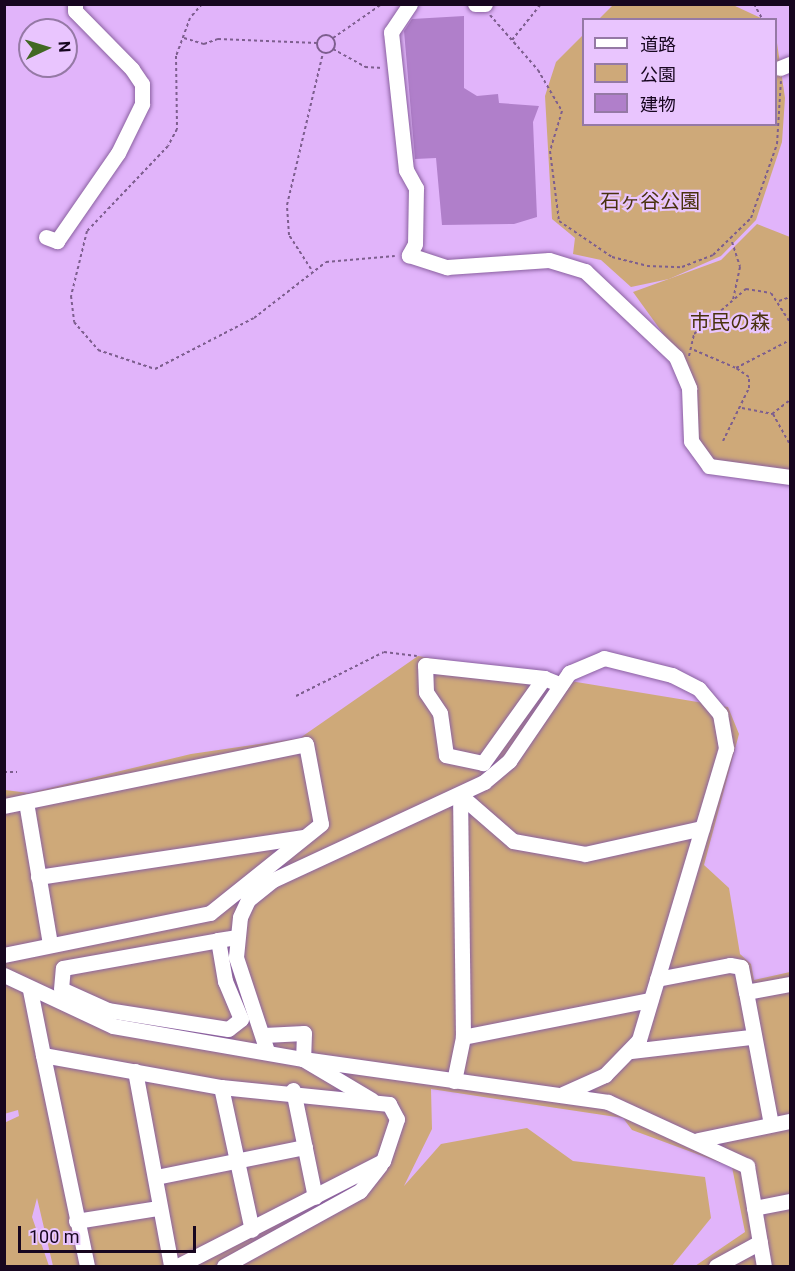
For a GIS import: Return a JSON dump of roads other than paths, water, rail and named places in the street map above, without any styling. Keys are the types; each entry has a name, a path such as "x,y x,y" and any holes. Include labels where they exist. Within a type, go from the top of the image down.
{"street":[{"path":"45,237 57,241 118,153 142,104 142,84 132,69 75,11 75,4"},
{"path":"410,4 391,32 398,68 406,170 416,188 415,244 409,255 447,267 549,261 585,271 603,282 681,365 689,388 695,452 709,466 729,472 790,477"},
{"path":"267,1051 264,1035 242,980 236,937 248,900 273,880 460,795 508,760 569,673 604,658 672,675 699,689 720,714 726,748 657,979 631,1051 605,1075 563,1094"},
{"path":"544,678 483,763 446,755 440,713 426,692 425,665 544,678 561,685"},
{"path":"4,806 306,744 321,824 210,913 4,955"},
{"path":"460,795 513,842 585,854 702,828"},
{"path":"454,1081 463,1037 460,795"},
{"path":"26,802 50,944"},
{"path":"38,877 304,837"},
{"path":"218,940 225,981 241,1019 228,1029 108,1010 61,990 63,968 218,940 236,937"},
{"path":"657,979 730,965 741,967 771,1124"},
{"path":"4,975 30,990 113,1026 303,1059 608,1102 698,1140 747,1166 764,1266"},
{"path":"746,992 790,984"},
{"path":"30,990 87,1266"},
{"path":"463,1037 650,1000"},
{"path":"264,1035 304,1033 303,1059"},
{"path":"631,1051 750,1037"},
{"path":"43,1055 221,1087 293,1090 388,1104 397,1119 383,1161 360,1191 224,1266"},
{"path":"303,1059 372,1100"},
{"path":"135,1071 156,1177 157,1208 171,1266"},
{"path":"221,1087 234,1160 252,1230"},
{"path":"293,1090 315,1197"},
{"path":"698,1140 790,1121"},
{"path":"156,1177 305,1147"},
{"path":"178,1266 383,1161"},
{"path":"754,1208 790,1201"},
{"path":"76,1221 157,1208"},
{"path":"716,1266 760,1242"}],"park label":[{"name":"石ヶ谷公園","path":"650,201"},
{"name":"市民の森","path":"730,322"}]}
